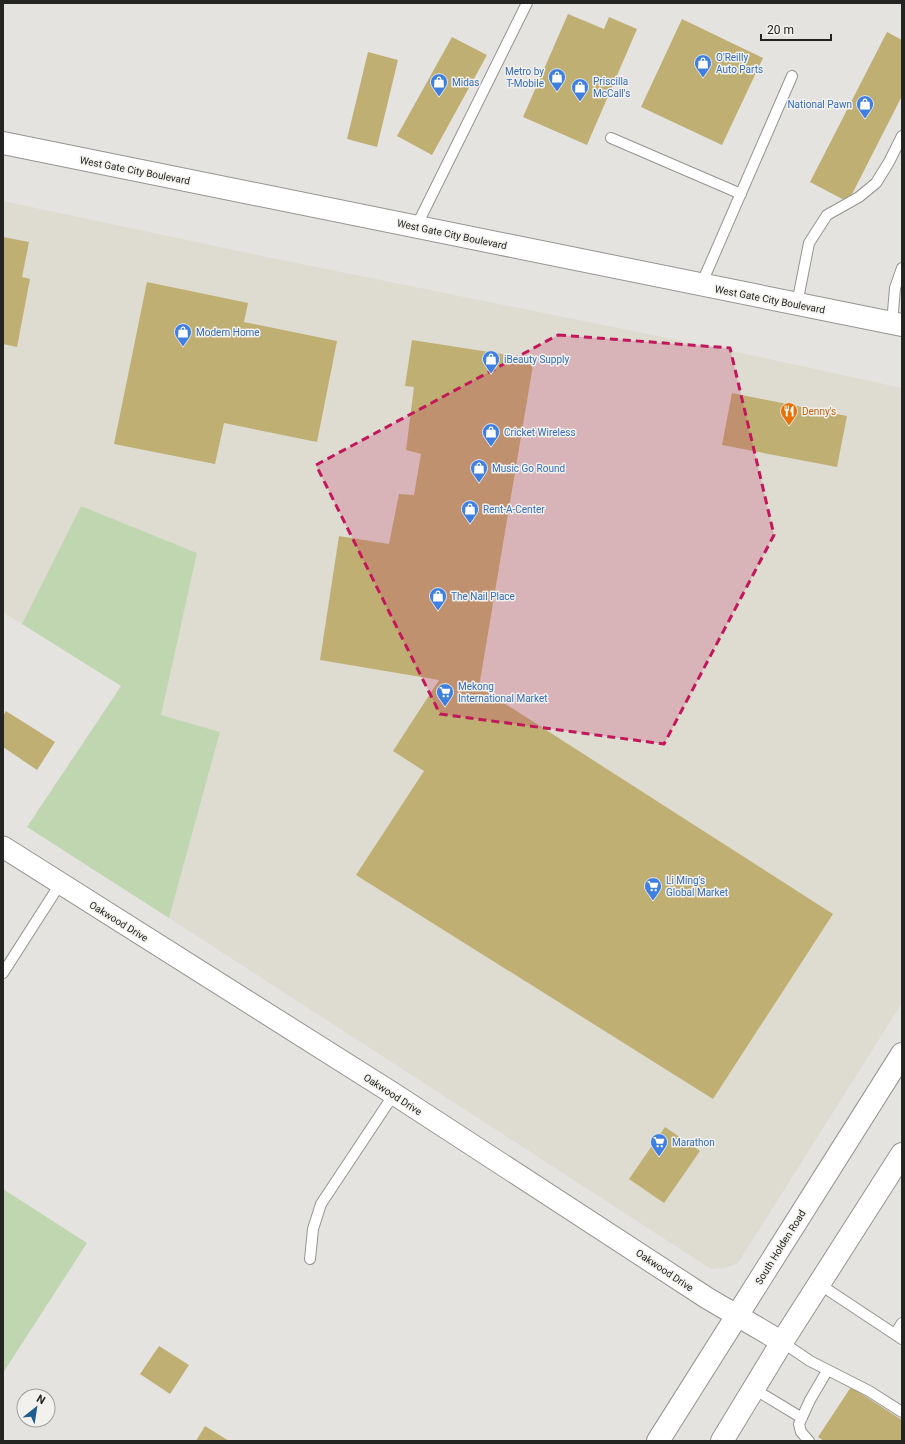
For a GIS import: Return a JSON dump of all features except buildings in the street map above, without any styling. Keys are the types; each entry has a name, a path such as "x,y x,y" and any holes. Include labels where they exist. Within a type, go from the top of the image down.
{"main road":[{"name":"West Gate City Boulevard","path":"3,143 897,325"},
{"name":"South Holden Road","path":"658,1441 902,1054"},
{"path":"722,1441 782,1342 902,1154"}],"street":[{"name":"Oakwood Drive","path":"3,847 394,1094 736,1316 782,1342"}],"lane":[{"path":"416,227 527,3"},
{"path":"702,285 792,76"},
{"path":"797,304 809,243 826,215 859,197 876,183 889,162 902,136"},
{"path":"611,138 741,194"},
{"path":"897,325 895,288 902,268"},
{"path":"3,973 60,884"},
{"path":"310,1259 313,1229 321,1204 394,1094"},
{"path":"819,1284 898,1336 902,1323"},
{"path":"782,1342 810,1361 869,1391 902,1412"},
{"path":"809,1441 801,1432 799,1424 810,1400 827,1370"},
{"path":"754,1389 802,1418"}],"highlighted area":[{"path":"558,335 730,348 774,535 664,744 440,714 316,465"}],"shaded area":[{"path":"3,201 262,256 732,351 902,388 902,1003 738,1263 725,1268 711,1269 169,918 220,732 160,715 197,554 81,506 22,624 3,612"}],"green space":[{"path":"81,506 197,553 161,715 220,732 169,918 27,827 121,686 22,624"},
{"path":"3,1189 87,1243 3,1373"}],"place":[{"name":"O'Reilly Auto Parts","path":"703,78"},
{"name":"Metro by T-Mobile","path":"557,92"},
{"name":"Midas","path":"439,97"},
{"name":"Priscilla McCall's","path":"580,102"},
{"name":"National Pawn","path":"865,119"},
{"name":"Modern Home","path":"183,347"},
{"name":"iBeauty Supply","path":"491,374"},
{"name":"Denny's","path":"789,426"},
{"name":"Cricket Wireless","path":"491,447"},
{"name":"Music Go Round","path":"479,483"},
{"name":"Rent-A-Center","path":"470,524"},
{"name":"The Nail Place","path":"438,611"},
{"name":"Mekong International Market","path":"445,707"},
{"name":"Li Ming's Global Market","path":"653,901"},
{"name":"Marathon","path":"659,1157"}]}
